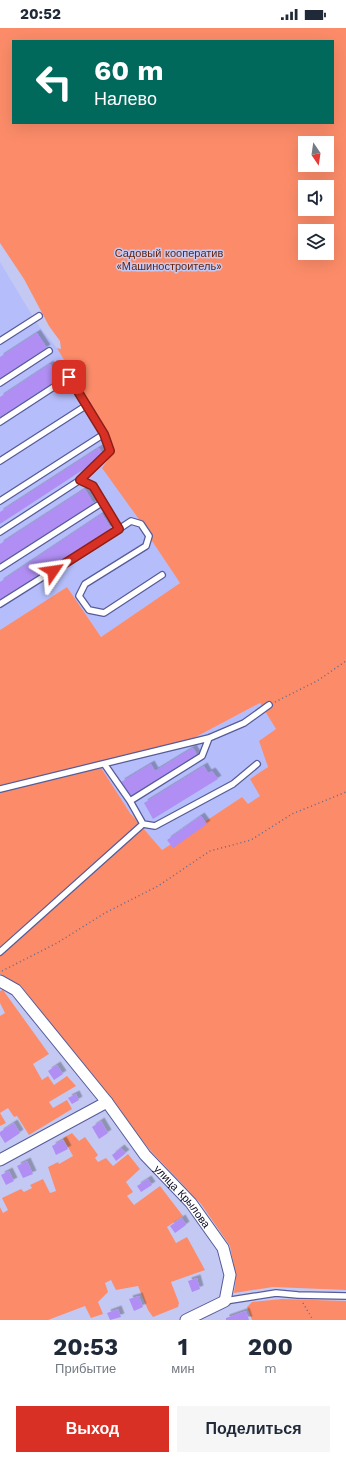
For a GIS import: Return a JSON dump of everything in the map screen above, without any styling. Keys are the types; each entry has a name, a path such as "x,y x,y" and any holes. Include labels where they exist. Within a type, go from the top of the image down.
{"street":[{"name":"улица Крылова","path":"0,981 16,990 107,1102 145,1155 191,1203 223,1248 230,1276 224,1301"},
{"path":"0,1160 107,1102"},
{"path":"186,1320 224,1301"}],"lane":[{"path":"0,342 39,316"},
{"path":"0,383 49,351"},
{"path":"0,422 69,377 104,434 110,451 80,480 0,532"},
{"path":"0,461 87,405"},
{"path":"0,501 104,434"},
{"path":"80,480 93,486 119,529"},
{"path":"0,568 103,502"},
{"path":"0,604 132,521 141,524 149,536 146,546 85,584 79,596 89,610 104,613 162,575"},
{"path":"0,789 104,765 209,738 244,723 269,705"},
{"path":"130,801 202,756 209,738"},
{"path":"143,824 156,826 233,784 257,764"},
{"path":"104,765 130,801 143,824"},
{"path":"0,952 143,824"},
{"path":"224,1301 276,1292 298,1295 346,1296"}],"path":[{"path":"269,705 317,681 346,661"},
{"path":"0,971 57,943 105,913 158,886 210,851 251,840 292,814 346,792"},
{"path":"298,1295 313,1320"}],"shaded area":[{"path":"0,262 38,325 57,348 106,432 113,453 152,541 180,583 101,637 67,587 0,630"},
{"path":"260,703 276,729 261,796 248,805 242,797 162,850 130,813 97,763 192,739"}],"green space":[{"name":"Садовый кооператив «Машиностроитель»","path":"0,28 346,28 346,1290 273,1287 234,1293 236,1278 230,1246 201,1204 149,1149 21,986 0,974 0,630 67,587 101,637 180,583 152,541 151,536 102,468 113,453 106,432 57,348 61,349 60,341 49,326 24,279 0,243","holes":["260,703 276,729 259,741 268,767 250,779 260,796 248,804 242,797 162,850 130,813 98,763 192,739"]},
{"path":"3,990 49,1054 33,1064 42,1080 48,1076 54,1085 67,1076 76,1086 49,1102 53,1108 67,1100 72,1109 29,1135 17,1116 14,1117 8,1108 0,1113 0,1016 5,1013 0,1003 0,991"},
{"path":"0,1113 6,1123 0,1126"},
{"path":"72,1133 79,1141 85,1137 98,1155 95,1158 98,1162 106,1158 113,1166 128,1154 140,1169 126,1182 133,1192 127,1196 134,1205 160,1186 183,1216 167,1227 176,1243 187,1237 205,1270 171,1282 179,1303 178,1307 153,1317 148,1310 138,1286 116,1290 111,1280 105,1283 108,1292 98,1302 103,1314 91,1318 85,1306 48,1320 0,1320 0,1207 3,1213 8,1210 2,1198 21,1189 24,1192 32,1188 30,1185 43,1179 50,1193 56,1191 48,1167 58,1162 59,1164 73,1156 63,1138"},
{"path":"282,1299 346,1301 346,1320 252,1320 247,1307 252,1302"}],"building":[{"path":"37,333 47,348 0,380 0,357"},
{"path":"50,364 61,380 0,420 0,397"},
{"path":"99,448 104,456 0,524 0,512"},
{"path":"85,489 94,504 0,565 0,544"},
{"path":"102,514 111,528 0,601 0,582"},
{"path":"193,748 198,756 130,797 121,782 151,764 155,771"},
{"path":"204,766 208,773 212,771 218,779 153,819 144,803"},
{"path":"201,816 207,824 173,848 167,840"},
{"path":"57,1065 63,1074 54,1080 48,1071"},
{"path":"76,1094 79,1100 72,1104 68,1098"},
{"path":"101,1121 108,1133 99,1139 92,1127"},
{"path":"14,1123 20,1133 5,1143 0,1135 0,1132"},
{"path":"63,1140 68,1149 56,1155 52,1146"},
{"path":"121,1148 126,1153 116,1161 112,1155"},
{"path":"27,1161 33,1174 23,1178 17,1166"},
{"path":"9,1171 14,1181 6,1185 1,1175"},
{"path":"148,1179 152,1185 141,1192 137,1186"},
{"path":"182,1218 186,1225 175,1233 170,1226"},
{"path":"197,1278 200,1289 192,1292 188,1281"},
{"path":"139,1296 143,1307 134,1311 129,1299"},
{"path":"118,1309 121,1317 110,1320 107,1313"},
{"path":"246,1311 249,1320 226,1320 226,1318"}],"route":[{"path":"53,571 119,529 93,486 80,480 110,451 104,434 69,377"}]}
